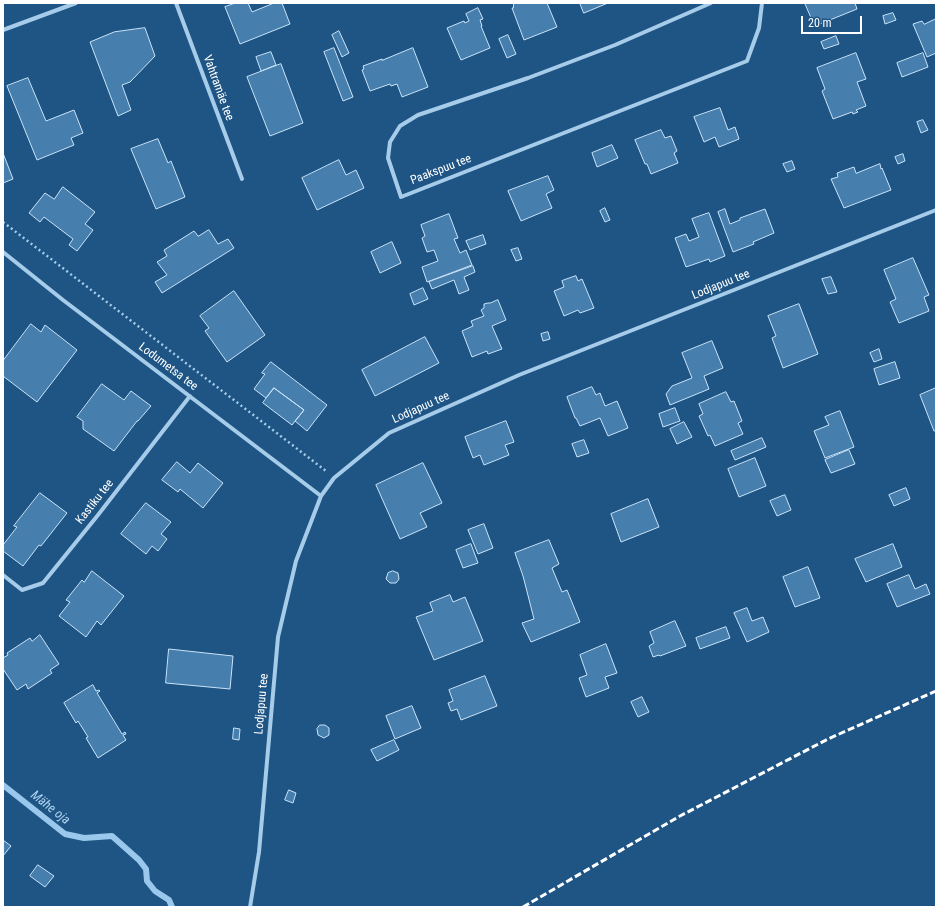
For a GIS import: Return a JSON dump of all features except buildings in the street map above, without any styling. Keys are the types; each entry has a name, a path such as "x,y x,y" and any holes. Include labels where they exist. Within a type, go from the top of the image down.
{"street":[{"path":"3,30 76,3"},
{"name":"Vahtramäe tee","path":"176,3 242,179"},
{"name":"Paakspuu tee","path":"711,3 615,45 528,78 418,115 400,126 390,142 388,158 401,197 747,61 759,28 762,3"},
{"name":"Lodjapuu tee","path":"250,907 259,847 278,637 296,561 321,496 334,478 389,433 519,375 936,210"},
{"name":"Lodumetsa tee","path":"3,252 63,300 321,496"},
{"name":"Kastiku tee","path":"3,576 22,590 43,583 190,396"}],"path":[{"path":"3,222 334,478"}],"waterway":[{"name":"Mähe oja","path":"3,785 65,834 84,838 112,836 139,860 146,869 147,881 155,891 169,900 172,907"}],"railway":[{"path":"523,907 680,816 828,739 936,691"}]}
